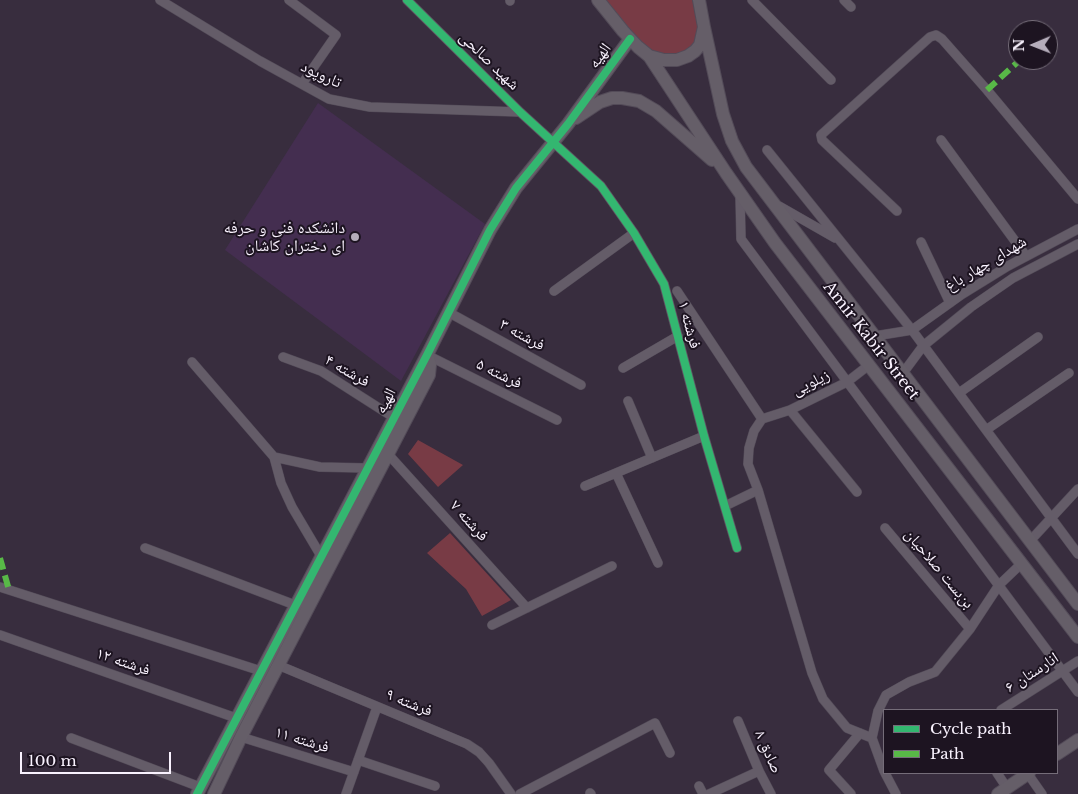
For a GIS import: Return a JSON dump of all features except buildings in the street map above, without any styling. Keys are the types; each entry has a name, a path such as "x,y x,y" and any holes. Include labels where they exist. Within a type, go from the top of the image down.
{"main road":[{"name":"Amir Kabir Street","path":"598,0 630,39 649,56 726,173 775,243 1078,637"},
{"name":"Amir Kabir Street","path":"699,0 723,114 732,140 746,167 1078,604"},
{"path":"701,13 704,0"},
{"path":"649,56 664,60 677,60 688,56 696,51 700,45 704,27"},
{"name":"الهیه","path":"214,794 278,665 308,594 321,556 427,355 490,230 516,188 568,124 630,39"},
{"path":"568,124 600,102 612,98 639,101 656,111 726,173"},
{"name":"الهیه","path":"198,791 295,605 308,594 388,454 429,375 430,365 427,355"},
{"path":"1058,753 1078,740"},
{"path":"1002,791 1028,774"}],"street":[{"name":"تاروپود","path":"160,0 329,99 370,107 520,112"},
{"path":"289,0 336,35 302,84"},
{"name":"شهید صالحی","path":"407,0 552,142"},
{"path":"752,0 831,80"},
{"path":"844,0 851,7"},
{"path":"897,211 822,140 820,135 930,37 936,35 942,39 1078,198"},
{"path":"941,140 1026,256"},
{"name":"فرشته ۱","path":"552,142 601,186 634,233 664,284 704,436 738,548"},
{"path":"767,150 912,330 1078,554"},
{"path":"740,193 741,239 1078,692"},
{"path":"774,203 840,240"},
{"name":"شهدای چهار باغ","path":"912,330 977,285 1026,256 1078,229"},
{"path":"554,291 634,233"},
{"path":"921,242 950,303"},
{"name":"شهدای چهار باغ","path":"903,373 923,346 971,307 1013,278 1078,244"},
{"path":"677,291 762,419 754,432 749,448 748,464 758,490 812,673 824,699 847,728 872,738"},
{"name":"فرشته ۳","path":"448,312 581,385"},
{"path":"875,336 912,330"},
{"path":"623,368 678,336"},
{"path":"959,393 1038,336"},
{"name":"فرشته ۵","path":"427,355 558,420"},
{"name":"فرشته ۴","path":"284,357 321,371 394,417"},
{"path":"192,362 274,458 292,508 321,556"},
{"name":"زیلویی","path":"762,419 790,410 847,382 870,365"},
{"path":"986,430 1069,373"},
{"path":"628,401 652,458"},
{"path":"790,410 857,492"},
{"path":"584,486 704,436"},
{"name":"فرشته ۷","path":"388,454 527,608"},
{"path":"274,458 320,468 366,468"},
{"path":"616,473 658,563"},
{"path":"1030,541 1078,489"},
{"path":"725,506 758,490"},
{"name":"بن‌بست صلاحیان","path":"885,528 970,629"},
{"path":"145,548 295,605"},
{"path":"883,767 872,738 878,711 886,695 909,682 935,672 970,629 1000,585 1022,564"},
{"path":"492,625 612,566"},
{"path":"0,587 261,671"},
{"name":"فرشته ۱۲","path":"0,635 236,718"},
{"name":"انارستان ۶","path":"1003,709 1078,660"},
{"name":"فرشته ۹","path":"278,665 467,744 479,752 489,763 511,794"},
{"path":"346,794 377,707"},
{"name":"صادق ۸","path":"738,721 758,771 771,794"},
{"path":"520,794 655,723 670,753"},
{"path":"851,794 830,770 860,733"},
{"name":"فرشته ۱۱","path":"241,737 354,772"},
{"path":"71,738 198,791"},
{"path":"358,760 435,786"},
{"path":"709,794 758,771"},
{"path":"886,774 896,794"},
{"path":"996,774 1002,791"},
{"path":"1030,774 1042,794"}],"shaded area":[{"path":"601,0 697,0 699,43 687,54 651,54"},
{"name":"دانشکده فنی و حرفه ای دختران کاشان","path":"318,103 485,224 401,381 225,250"},
{"path":"418,440 463,465 438,487 408,454"},
{"path":"450,533 511,600 482,616 466,589 427,553"}],"marked path":[{"path":"987,90 1009,70"},
{"path":"0,558 9,590"}],"cycle path":[{"path":"407,0 520,112 601,186 634,233 664,284 704,436 737,548"},
{"path":"197,794 427,355 490,230 516,188 568,124 630,39"}],"place":[{"name":"دانشکده فنی و حرفه ای دختران کاشان","path":"355,237"}]}
